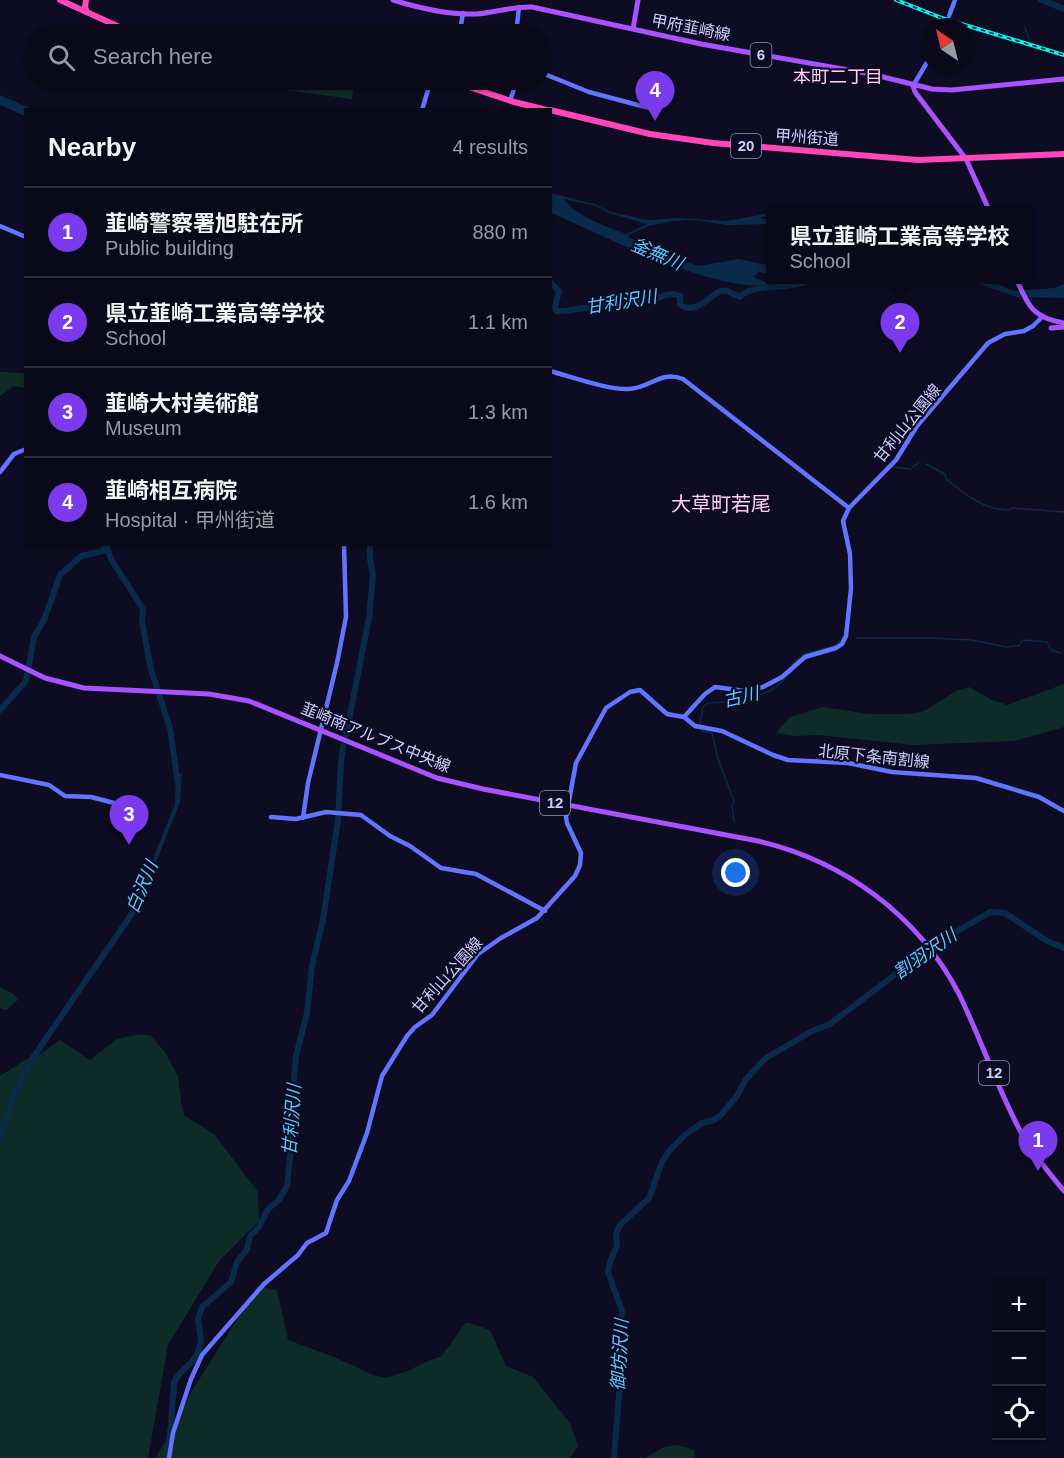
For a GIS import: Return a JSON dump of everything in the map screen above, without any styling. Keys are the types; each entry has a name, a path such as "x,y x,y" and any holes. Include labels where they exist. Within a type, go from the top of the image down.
{"highway":[{"path":"60,0 112,24"},
{"path":"86,0 87,13"},
{"name":"甲州街道","path":"479,90 541,108"},
{"name":"甲州街道","path":"552,111 687,141 918,160 1064,154"}],"main road":[{"name":"甲府韮崎線","path":"393,0 430,9 478,14 519,7 547,10 871,75 913,86 943,90 1064,79"},
{"path":"633,29 638,0"},
{"path":"949,16 955,0"},
{"path":"517,24 519,7"},
{"path":"461,24 463,13"},
{"path":"921,72 913,86 915,92 966,159 987,206"},
{"path":"552,77 589,92 653,109"},
{"path":"423,108 428,90"},
{"path":"510,100 514,90"},
{"path":"0,226 24,236"},
{"path":"1019,284 1029,306 1042,317 1064,325"},
{"name":"甘利山公園線","path":"849,508 896,460 917,426 992,340 1005,334 1024,331 1042,317"},
{"path":"1051,328 1064,325"},
{"path":"552,372 631,389 665,376 683,379 849,508 843,521 850,554 851,589 846,636 842,644 805,657 775,682 763,687 745,691 715,687 705,694 684,717"},
{"path":"0,472 14,454 24,450"},
{"path":"303,818 306,790 346,617 344,546"},
{"name":"韮崎南アルプス中央線","path":"0,656 45,678 84,688 209,694 249,701 437,778 737,837 800,853 833,867 868,889 903,918 929,949 959,995 1024,1137 1064,1191"},
{"name":"甘利山公園線","path":"169,1458 173,1433 191,1379 202,1355 264,1284 298,1255 308,1243 326,1233 337,1200 349,1181 367,1133 382,1076 407,1036 432,1015 478,954 537,918 575,876 580,865 580,849 566,820 568,805 576,763 606,708 630,692 640,690 667,714 684,717"},
{"name":"北原下条南割線","path":"684,717 695,726 722,731 788,760 848,763 892,772 976,778 1039,797 1064,811"},
{"path":"0,774 49,785 65,796 91,797 118,804"},
{"path":"271,817 303,818 326,812 354,813 368,818 390,836 410,846 441,868 477,874 545,910"}],"green space":[{"path":"286,90 353,90 352,99"},
{"path":"0,372 24,373 24,388 14,386 0,396"},
{"path":"1064,684 1064,727 1014,741 913,745 776,733 790,717 823,707 869,714 910,714 924,711 956,691 969,687 992,700 1007,705"},
{"path":"0,987 14,994 18,1000 6,1010 0,1008"},
{"path":"141,1034 151,1036 165,1052 178,1076 185,1116 214,1134 258,1192 259,1221 219,1261 168,1345 148,1458 0,1458 0,1076 27,1059 39,1055 60,1040 90,1060 117,1039"},
{"path":"258,1286 277,1290 288,1340 373,1375 386,1378 442,1356 466,1322 490,1330 506,1366 533,1377 570,1423 578,1446 570,1458 156,1458 193,1389"},
{"path":"677,1445 694,1450 695,1458 645,1458 664,1447"}],"water":[{"path":"0,95 30,108 24,108 24,116 0,105"},
{"name":"釜無川","path":"552,193 597,205 610,212 649,220 675,218 727,221 766,214 766,216 759,218 766,219 766,224 727,225 695,220 673,221 649,226 628,237 664,254 698,266 739,259 766,265 766,273 759,272 753,277 766,282 759,285 733,283 701,275 632,249 552,213","holes":["563,199 596,206 609,213 647,224 626,234 584,216"]},
{"path":"980,284 997,284 1014,291 1054,288 1064,284 1064,298 1017,297"},
{"path":"182,773 180,802 141,900 137,899 175,804 176,776"}],"waterway":[{"path":"1041,0 1064,9"},
{"path":"1025,28 1029,39"},
{"name":"甘利沢川","path":"552,284 559,291 556,311 674,294 680,296 680,304 690,308 700,305 720,291 727,291 740,297 754,290 796,284"},
{"name":"古川","path":"913,467 918,463"},
{"path":"926,464 946,475 945,478 967,495 992,508 1064,512"},
{"path":"893,467 911,469"},
{"path":"0,710 26,681 34,637 44,620 60,575 81,556 103,551 104,546"},
{"name":"白沢川","path":"107,546 111,559 143,609 142,621 151,670 170,728 178,784"},
{"name":"甘利沢川","path":"346,735 369,618 373,576 370,546"},
{"name":"古川","path":"792,664 804,654 834,646 843,638"},
{"name":"古川","path":"856,638 972,640 1006,647 1019,646 1023,640 1047,642 1051,650 1060,653"},
{"name":"古川","path":"700,724 703,707 708,703 726,702 734,697 763,694 775,688 793,671"},
{"name":"古川","path":"701,729 712,733 718,759 734,801 732,806 734,822"},
{"name":"甘利沢川","path":"167,1458 174,1382 198,1352 201,1340 198,1319 202,1307 231,1282 237,1262 247,1249 250,1236 259,1227 268,1209 279,1200 287,1186 295,1111 296,1056 307,1013 312,966 323,920 338,820 343,746"},
{"name":"白沢川","path":"0,1139 14,1095 32,1059 133,912 141,892"},
{"name":"御坊沢川","path":"614,1458 620,1382 619,1337 622,1311 608,1272 617,1246 616,1235 620,1225 649,1198 662,1162 669,1151 686,1134 702,1123 714,1120 721,1115 737,1096 746,1079 766,1058 812,1031 830,1024 934,945 990,912 1005,913 1047,941 1064,948"}],"railway":[{"path":"896,0 942,18 1064,55"}],"place":[{"name":"韮崎相互病院","path":"655,121"},
{"name":"県立韮崎工業高等学校","path":"900,353"},
{"name":"韮崎大村美術館","path":"129,845"},
{"name":"韮崎警察署旭駐在所","path":"1038,1171"}],"district":[{"name":"本町二丁目","path":"838,77"},
{"name":"大草町若尾","path":"721,504"}],"water label":[{"name":"割羽沢川","path":"925,954"}]}
